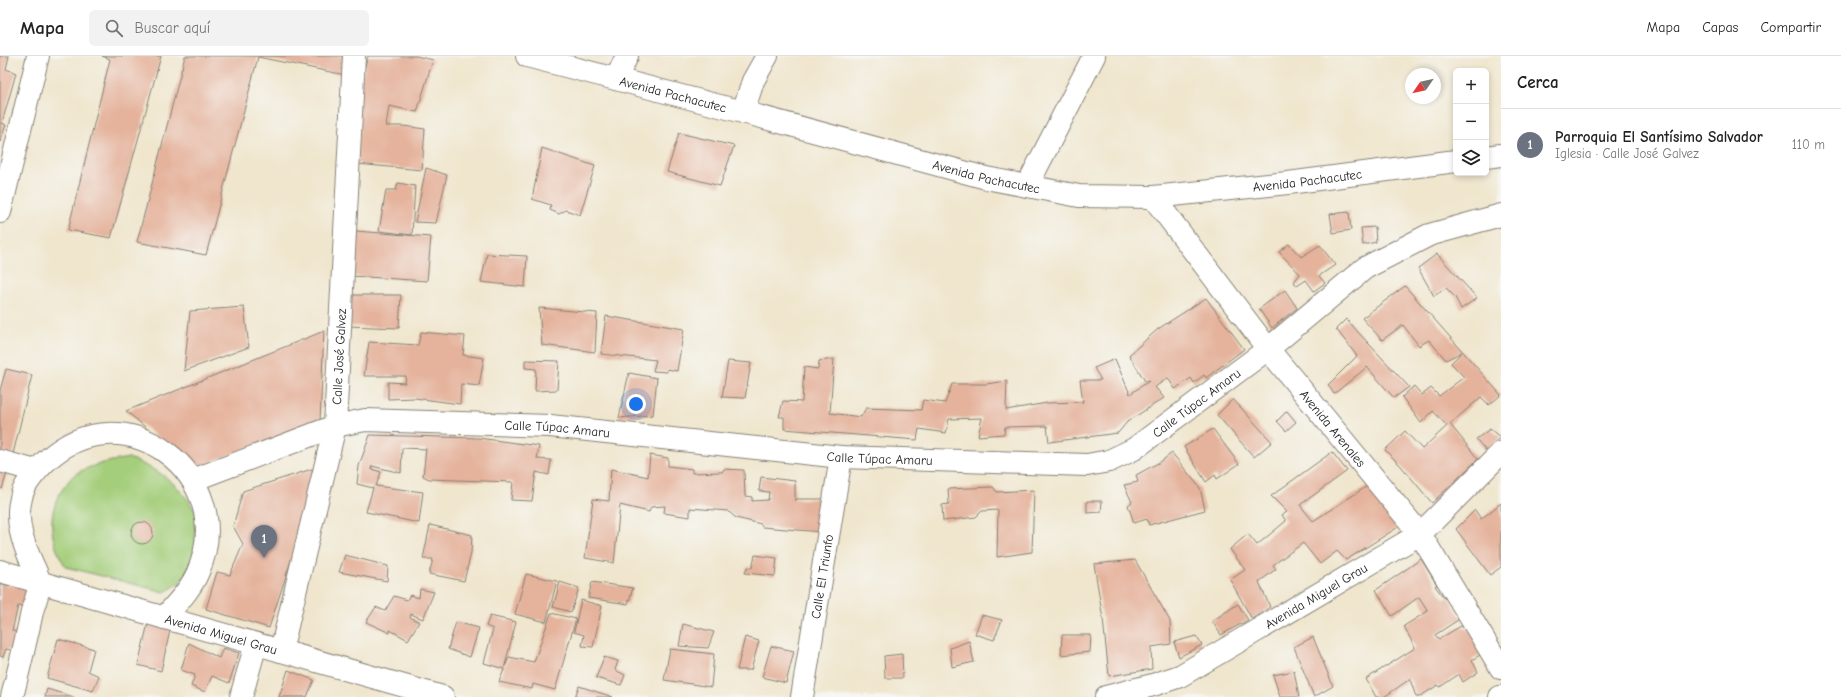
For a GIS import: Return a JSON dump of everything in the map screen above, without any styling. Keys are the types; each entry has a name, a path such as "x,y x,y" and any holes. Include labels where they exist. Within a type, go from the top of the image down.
{"street":[{"path":"0,212 38,56"},
{"name":"Calle José Galvez","path":"282,651 336,426 354,56"},
{"name":"Avenida Pachacutec","path":"527,56 743,112 986,178 1079,196 1153,197 1288,183 1453,161"},
{"path":"616,79 627,56"},
{"path":"743,112 753,81 767,56"},
{"path":"1027,186 1094,56"},
{"path":"1489,157 1501,155"},
{"name":"Avenida Arenales","path":"1153,197 1268,349 1420,534 1501,668"},
{"name":"Calle Túpac Amaru","path":"193,480 336,426 365,420 550,426 841,457 1087,465 1110,461 1134,449 1268,349 1365,268 1429,235 1501,215"},
{"path":"12,697 40,582 23,542 19,521 21,498 36,471 58,450 86,437 116,434 146,440 173,456 193,480 205,508 207,541 198,572 182,597 164,618"},
{"name":"Avenida Miguel Grau","path":"1106,697 1153,686 1180,676 1420,534 1501,453"},
{"name":"Calle El Triunfo","path":"802,697 841,457"},
{"path":"0,461 36,471"},
{"name":"Avenida Miguel Grau","path":"0,571 282,651 413,693 443,697"},
{"path":"242,697 256,644"}],"green space":[{"path":"129,458 153,469 176,486 193,508 198,522 192,559 188,572 177,585 164,592 66,567 60,557 53,537 52,517 54,507 64,487 73,476 93,466"}],"building":[{"path":"0,56 9,56 6,69 16,73 2,123 6,125 0,142"},
{"path":"102,56 161,56 111,238 68,230 110,59"},
{"path":"185,56 345,56 345,75 258,57 206,255 137,242"},
{"path":"368,56 416,56 433,60 417,112 389,106 386,126 403,126 425,129 422,170 357,164 356,98"},
{"path":"679,133 734,146 720,186 667,172"},
{"path":"542,148 595,166 580,215 566,210 559,214 550,210 551,205 532,199"},
{"path":"426,168 447,175 436,223 415,222"},
{"path":"398,183 415,186 412,235 379,231 386,190 396,190"},
{"path":"1349,212 1351,230 1333,233 1330,214"},
{"path":"1375,227 1376,242 1363,245 1361,228"},
{"path":"356,231 431,237 427,281 351,276"},
{"path":"1289,244 1301,257 1320,245 1335,265 1319,276 1325,283 1314,291 1306,280 1297,286 1294,282 1300,274 1279,252"},
{"path":"487,254 527,256 525,287 481,282"},
{"path":"1437,254 1477,298 1461,309 1455,297 1446,288 1434,296 1418,268"},
{"path":"1405,286 1501,395 1489,405 1481,397 1450,424 1478,459 1432,503 1401,466 1385,450 1405,431 1422,449 1447,426 1433,411 1421,423 1402,397 1414,386 1422,395 1431,388 1439,396 1464,377 1451,363 1462,352 1446,360 1429,340 1419,346 1403,325 1382,340 1362,318"},
{"path":"1285,290 1297,308 1272,328 1259,309"},
{"path":"351,295 401,295 399,328 348,326"},
{"path":"1206,298 1244,349 1206,378 1204,375 1194,383 1191,378 1175,389 1168,378 1155,387 1164,398 1127,422 1118,433 1049,442 1047,426 1005,427 1004,434 978,436 982,418 949,419 946,433 919,429 917,440 784,429 784,417 779,417 783,401 802,402 804,367 818,369 819,361 834,359 830,413 861,417 866,408 921,410 923,400 945,403 952,384 986,384 1007,381 1006,410 1047,403 1083,402 1080,380 1101,380 1094,368 1115,359 1130,394 1149,381 1145,381 1129,355 1158,329"},
{"path":"244,307 249,347 184,371 190,311"},
{"path":"539,308 597,313 595,352 542,345"},
{"path":"606,316 684,329 677,371 667,369 667,372 653,371 656,360 601,354"},
{"path":"1346,319 1409,387 1394,398 1367,367 1334,394 1328,385 1357,356 1336,329"},
{"path":"324,331 320,421 194,468 126,411"},
{"path":"421,332 465,336 463,355 484,358 479,386 461,384 460,404 415,398 388,399 388,382 405,383 406,376 364,376 369,342 418,345"},
{"path":"525,360 559,361 557,390 535,391 536,369 525,368"},
{"path":"728,361 751,363 745,398 722,397"},
{"path":"6,369 32,375 13,454 0,451 0,390"},
{"path":"629,373 657,378 653,415 619,418"},
{"path":"1233,399 1272,442 1254,457 1217,415"},
{"path":"1287,411 1296,422 1286,431 1277,421"},
{"path":"1213,429 1239,464 1217,479 1215,475 1206,482 1184,447"},
{"path":"1490,429 1500,437 1487,452 1476,439"},
{"path":"370,435 478,438 539,446 537,459 551,460 549,475 536,472 532,501 511,500 513,482 429,479 423,476 426,449 402,448 401,473 372,466 371,469 381,472 376,486 423,492 419,523 366,512 373,488 357,484 359,466"},
{"path":"1332,452 1347,471 1300,505 1313,521 1369,485 1403,524 1346,560 1337,551 1320,564 1303,543 1273,565 1276,569 1259,582 1270,607 1252,619 1230,580 1245,570 1230,549 1248,534 1257,545 1286,521 1282,515 1287,512 1271,496"},
{"path":"1172,453 1200,488 1205,510 1149,525 1147,519 1134,523 1128,505 1132,502 1124,485 1138,482 1136,475 1160,462"},
{"path":"650,455 668,458 668,466 692,469 692,473 722,472 724,469 744,470 745,496 752,497 752,501 768,500 769,492 759,491 761,477 795,481 795,501 796,499 829,499 822,532 762,527 761,524 736,518 728,511 690,508 690,517 664,513 665,506 651,507 649,512 620,505 614,563 585,558 593,499 609,501 611,469 648,477"},
{"path":"0,468 8,470 2,489 0,488"},
{"path":"312,469 320,471 269,628 206,609 217,572 230,575 243,544 233,526 243,491"},
{"path":"993,487 997,492 1034,490 1032,552 997,557 998,510 982,511 976,517 943,521 942,505 949,504 948,489"},
{"path":"1087,501 1102,501 1101,512 1087,513"},
{"path":"1501,503 1501,567 1490,575 1456,529 1475,510 1481,519"},
{"path":"142,522 150,525 153,533 150,541 142,544 134,541 131,533 134,525"},
{"path":"430,525 472,535 471,553 464,581 429,574 433,559 423,559"},
{"path":"345,555 388,566 387,581 339,572"},
{"path":"755,555 777,558 775,576 745,573 747,567 752,568"},
{"path":"1421,559 1437,585 1435,586 1445,599 1448,597 1461,618 1435,635 1439,639 1461,626 1477,634 1483,653 1472,660 1478,672 1463,682 1459,674 1440,687 1438,685 1419,697 1416,697 1410,679 1384,697 1376,697 1366,679 1415,648 1404,626 1428,611 1419,597 1392,616 1376,590"},
{"path":"1135,560 1170,621 1171,644 1151,647 1152,669 1109,676 1103,619 1094,564"},
{"path":"526,574 557,581 546,622 515,614"},
{"path":"10,581 33,589 26,607 18,606 12,631 20,633 15,651 6,649 3,657 0,656 0,583 9,586"},
{"path":"560,582 579,588 571,612 553,607"},
{"path":"592,582 633,588 628,604 588,598"},
{"path":"420,589 434,592 423,619 411,614 410,617 419,622 408,640 390,630 390,633 366,622 376,607 385,611 394,596 407,600 410,595 419,598"},
{"path":"581,600 602,606 593,647 582,646 584,635 574,632"},
{"path":"1238,604 1248,620 1221,635 1212,621"},
{"path":"551,613 576,619 555,690 533,684 532,689 499,682 509,657 534,662"},
{"path":"982,615 1002,620 994,640 975,634"},
{"path":"490,616 516,622 504,669 484,663 493,629 486,626"},
{"path":"149,619 171,626 161,671 138,665"},
{"path":"456,622 479,628 470,657 448,649"},
{"path":"683,624 714,632 708,648 679,646"},
{"path":"1062,635 1091,635 1090,652 1061,655"},
{"path":"1196,636 1202,645 1179,657 1174,642"},
{"path":"745,637 759,641 751,670 737,670"},
{"path":"1313,637 1333,686 1314,697 1294,647"},
{"path":"58,639 94,649 88,671 99,676 93,691 47,678"},
{"path":"969,641 974,662 952,667 950,648"},
{"path":"189,643 219,658 223,648 239,653 229,683 212,676 205,692 191,686 195,675 181,670"},
{"path":"771,646 794,651 786,683 762,677"},
{"path":"670,649 714,654 711,687 664,680"},
{"path":"902,654 903,678 885,678 884,656"},
{"path":"604,657 618,661 615,670 625,675 621,685 596,678"},
{"path":"288,670 314,680 307,697 279,697"},
{"path":"1294,671 1299,697 1280,697 1273,675"},
{"path":"579,686 613,697 575,697"},
{"path":"47,689 74,697 45,697"}],"place":[{"name":"Parroquia El Santísimo Salvador","path":"264,558"}]}
